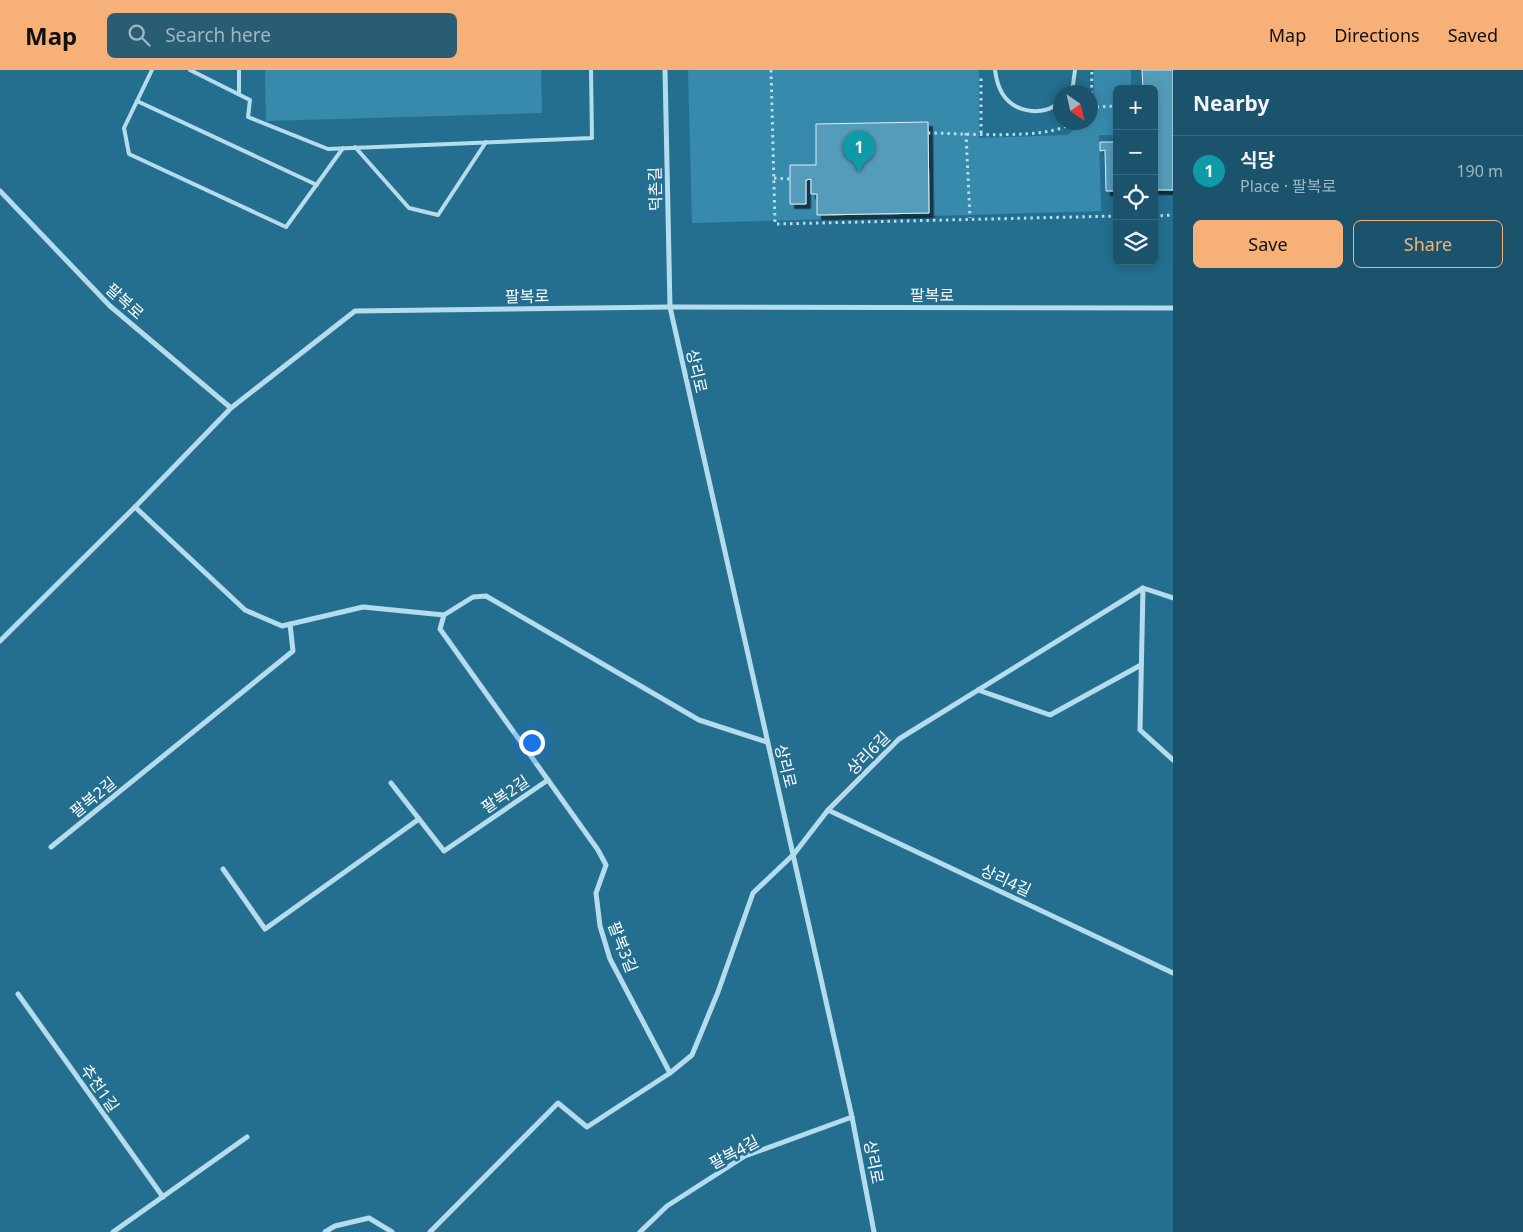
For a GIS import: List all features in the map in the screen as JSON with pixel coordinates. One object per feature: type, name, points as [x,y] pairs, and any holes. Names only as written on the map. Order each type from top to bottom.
[{"type":"street","name":"덕촌길","points":[[665,70],[670,307]]},
{"type":"street","name":"팔복로","points":[[0,191],[110,306],[231,408],[355,310],[670,307],[1173,308]]},
{"type":"street","name":"상리로","points":[[670,307],[767,742],[794,854],[852,1117],[874,1232]]},
{"type":"street","points":[[0,642],[231,408]]},
{"type":"street","points":[[135,507],[245,610],[282,626],[363,607],[444,615],[473,597],[486,596],[699,720],[767,742]]},
{"type":"street","points":[[1173,598],[1143,588],[1140,730],[1173,760]]},
{"type":"street","name":"상리6길","points":[[794,854],[828,810],[899,739],[1143,588]]},
{"type":"street","name":"팔복2길","points":[[391,783],[444,851],[548,780],[440,629],[444,615]]},
{"type":"street","name":"팔복2길","points":[[51,847],[293,651],[290,624]]},
{"type":"street","points":[[978,690],[1050,714],[1141,666]]},
{"type":"street","name":"팔복3길","points":[[548,780],[598,850],[606,865],[596,893],[600,926],[610,959],[670,1073]]},
{"type":"street","name":"상리4길","points":[[828,810],[1173,973]]},
{"type":"street","points":[[223,869],[265,929],[419,819]]},
{"type":"street","points":[[430,1232],[558,1103],[587,1127],[670,1073],[692,1054],[718,992],[753,893],[794,854]]},
{"type":"street","name":"추천1길","points":[[18,994],[163,1197]]},
{"type":"street","name":"팔복4길","points":[[640,1232],[667,1206],[745,1156],[852,1117]]},
{"type":"street","points":[[113,1232],[247,1137]]},
{"type":"street","points":[[325,1232],[335,1226],[369,1218],[392,1232]]},
{"type":"lane","points":[[152,70],[124,128],[129,154],[286,227],[343,148]]},
{"type":"lane","points":[[190,70],[250,100],[248,117],[328,149],[592,138],[591,70]]},
{"type":"lane","points":[[239,70],[239,94]]},
{"type":"lane","points":[[995,70],[996,79],[1002,93],[1012,104],[1025,111],[1040,112],[1053,108]]},
{"type":"lane","points":[[1073,85],[1075,70]]},
{"type":"lane","points":[[137,101],[317,185]]},
{"type":"lane","points":[[355,148],[409,208],[438,215],[486,142]]},
{"type":"path","points":[[770,70],[775,224],[1113,216]]},
{"type":"path","points":[[981,70],[981,133]]},
{"type":"path","points":[[1092,70],[1092,85]]},
{"type":"path","points":[[1098,107],[1113,106]]},
{"type":"path","points":[[928,132],[1041,133],[1053,130]]},
{"type":"path","points":[[966,133],[970,218]]},
{"type":"path","points":[[774,178],[790,179]]},
{"type":"path","points":[[1158,216],[1173,215]]},
{"type":"shaded area","points":[[265,70],[541,70],[542,113],[266,121]]},
{"type":"shaded area","points":[[688,70],[979,70],[979,138],[1067,135],[1074,130],[1098,130],[1098,85],[1094,85],[1094,70],[1131,70],[1131,85],[1113,85],[1113,135],[1099,135],[1101,211],[692,223]]},
{"type":"building","points":[[1142,70],[1173,70],[1173,190],[1158,190],[1158,85],[1143,85]]},
{"type":"building","points":[[928,122],[929,213],[817,215],[817,194],[811,194],[811,179],[806,180],[806,204],[790,204],[790,165],[816,165],[816,124]]},
{"type":"building","points":[[1100,142],[1113,142],[1113,191],[1106,191],[1105,150],[1100,151]]},
{"type":"place","name":"식당","points":[[859,172]]}]
